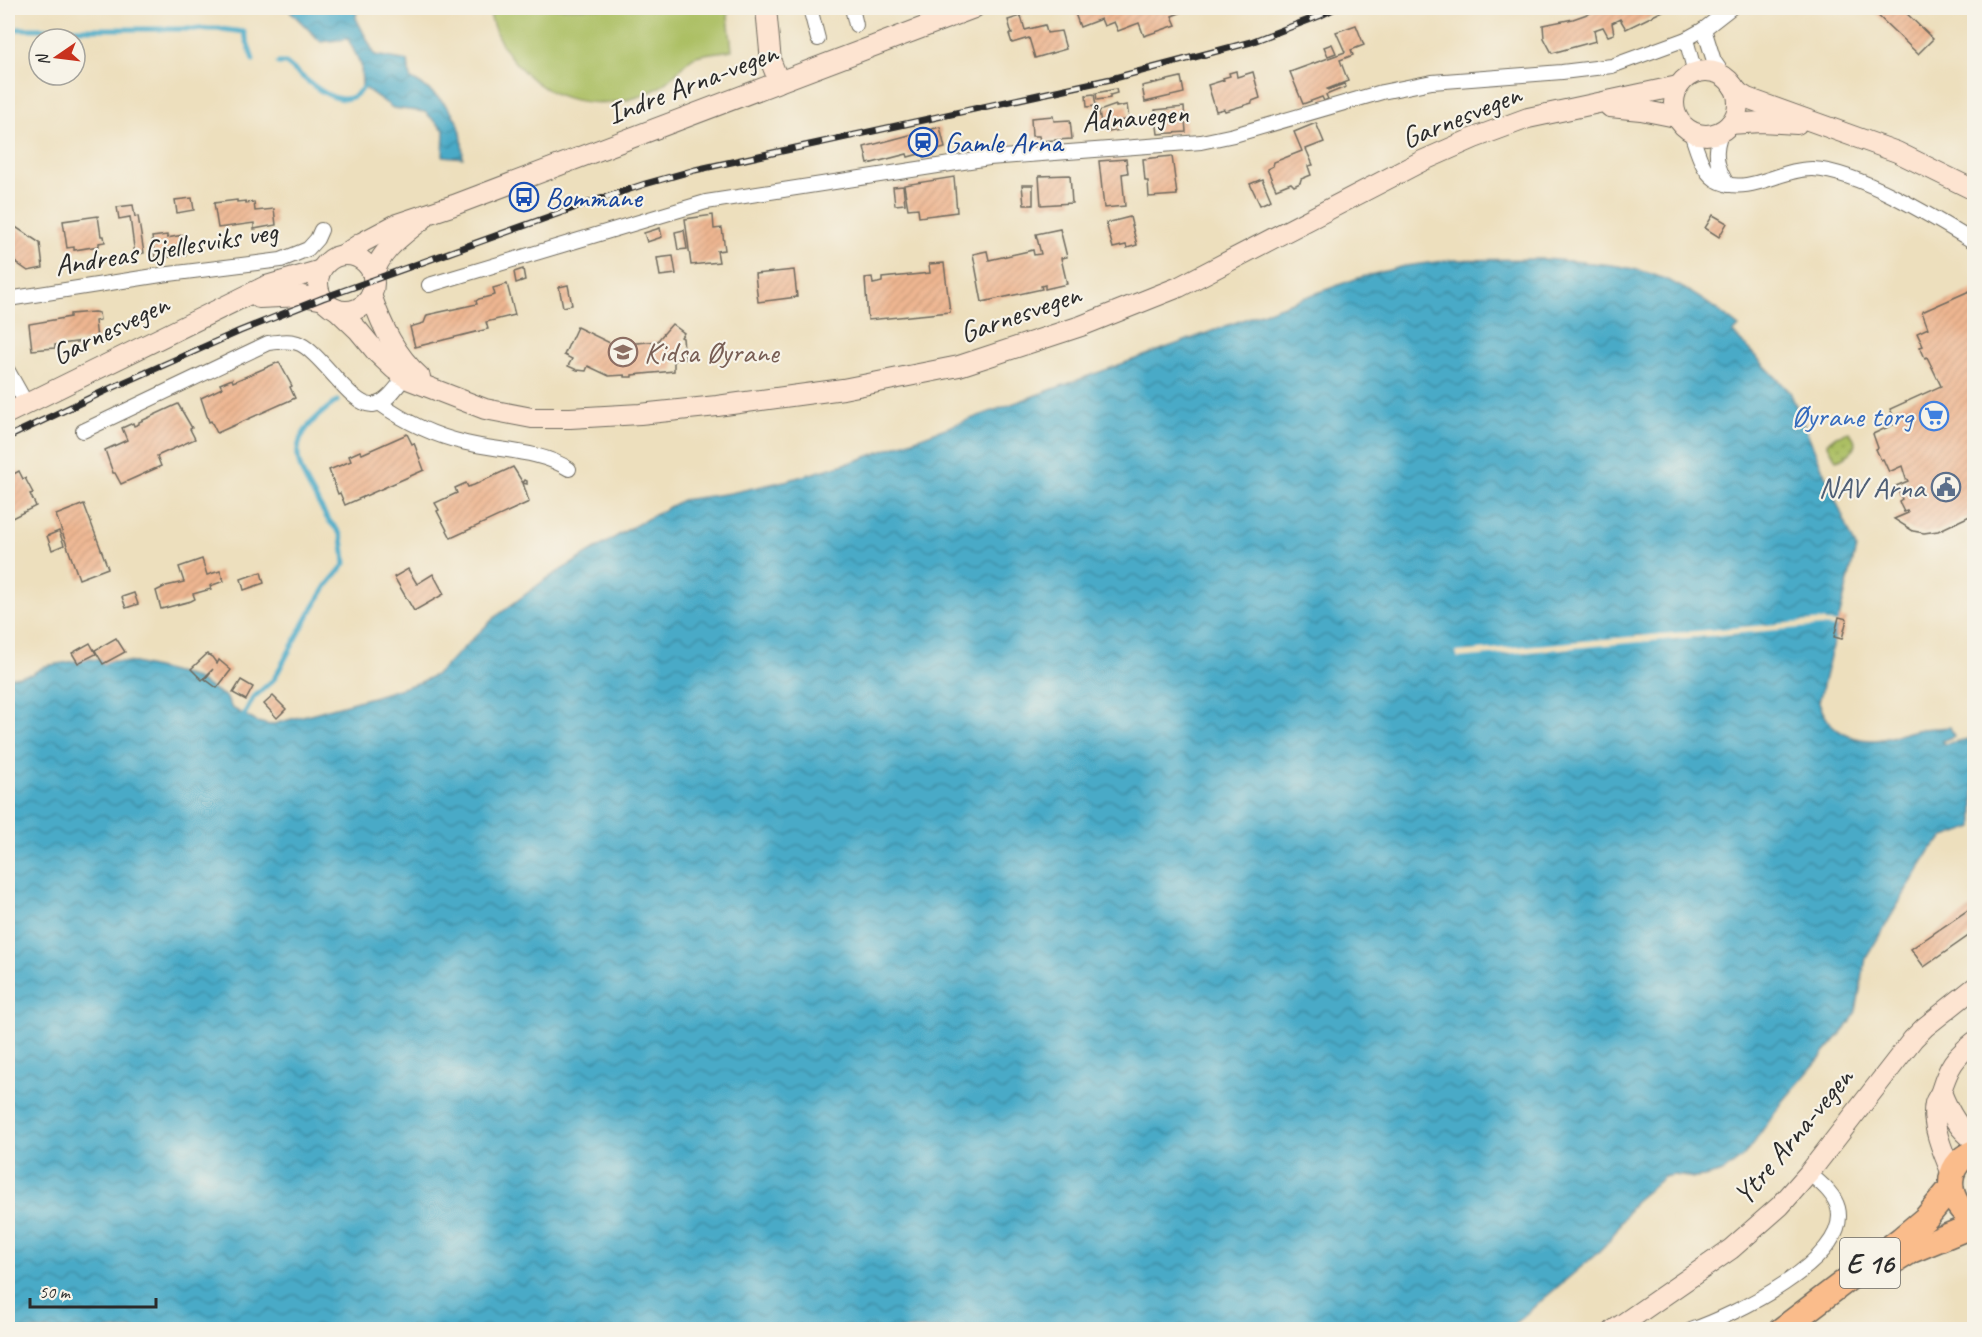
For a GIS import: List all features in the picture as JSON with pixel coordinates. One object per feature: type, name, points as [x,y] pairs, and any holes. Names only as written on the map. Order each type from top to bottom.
[{"type":"highway","name":"E 16","points":[[1781,1329],[1926,1218],[1952,1182],[1962,1159],[1974,1152]]},
{"type":"highway","points":[[1952,1182],[1958,1207],[1974,1219]]},
{"type":"highway","name":"E 16","points":[[1808,1329],[1879,1271],[1911,1251],[1974,1225]]},
{"type":"main road","points":[[766,8],[771,62],[779,82]]},
{"type":"main road","name":"Indre Arna-vegen","points":[[343,255],[397,224],[974,8]]},
{"type":"main road","points":[[1833,130],[1770,122],[1726,128],[1712,135],[1701,136],[1691,133],[1676,117],[1673,107],[1674,96],[1678,86],[1685,78],[1695,73],[1715,72],[1729,81],[1739,93],[1747,98],[1897,152],[1974,190]]},
{"type":"main road","points":[[1726,128],[1736,115],[1738,105],[1729,81]]},
{"type":"main road","name":"Garnesvegen","points":[[238,300],[303,296],[330,305],[358,330],[377,353],[431,387],[485,409],[531,418],[570,418],[717,406],[843,390],[959,366],[1081,326],[1179,287],[1422,161],[1474,138],[1528,118],[1678,86]]},
{"type":"main road","name":"Garnesvegen","points":[[1592,105],[1641,110],[1676,117]]},
{"type":"main road","name":"Indre Arna-vegen","points":[[372,286],[376,266],[392,245],[431,213]]},
{"type":"main road","points":[[343,255],[361,259],[370,269],[372,286],[365,303],[357,309],[347,311],[330,305],[318,283],[321,270],[330,260],[343,255]]},
{"type":"main road","name":"Garnesvegen","points":[[8,413],[266,286],[321,270]]},
{"type":"main road","name":"Garnesvegen","points":[[372,286],[388,336],[408,373]]},
{"type":"main road","name":"Ytre Arna-vegen","points":[[1614,1329],[1731,1249],[1780,1206],[1809,1173],[1913,1039],[1974,988]]},
{"type":"main road","points":[[1952,1182],[1935,1121],[1935,1104],[1947,1071],[1961,1052],[1974,1042]]},
{"type":"main road","points":[[1941,1092],[1957,1122],[1974,1140]]},
{"type":"street","points":[[810,8],[818,39]]},
{"type":"street","points":[[852,8],[856,25]]},
{"type":"street","name":"Ådnavegen","points":[[429,285],[706,202],[989,158],[1201,142],[1234,135],[1382,92],[1432,82],[1612,66],[1686,39],[1704,29],[1731,8]]},
{"type":"street","points":[[1704,29],[1714,61],[1729,81]]},
{"type":"street","points":[[1686,39],[1695,73]]},
{"type":"street","points":[[1726,128],[1718,142],[1717,161],[1728,185]]},
{"type":"street","points":[[1691,133],[1702,163],[1718,182],[1738,186],[1790,171],[1812,169],[1833,172],[1873,187],[1940,221],[1974,242]]},
{"type":"street","name":"Andreas Gjellesviks veg","points":[[8,299],[161,275],[281,260],[308,249],[321,230]]},
{"type":"street","points":[[84,431],[268,343],[286,341],[299,343],[312,351],[350,394],[364,403],[374,405],[379,403],[408,373]]},
{"type":"street","points":[[8,371],[26,403]]},
{"type":"street","points":[[379,403],[411,422],[450,439],[540,457],[558,462],[568,469]]},
{"type":"street","points":[[1691,1329],[1743,1309],[1802,1270],[1826,1249],[1835,1236],[1839,1223],[1838,1208],[1831,1193],[1809,1173]]},
{"type":"green space","points":[[489,8],[727,8],[732,50],[695,56],[663,85],[643,95],[609,102],[575,100],[544,87],[522,70],[498,37]]},
{"type":"green space","points":[[1849,432],[1855,441],[1853,450],[1836,460],[1827,443],[1836,436]]},
{"type":"water","points":[[289,8],[357,8],[356,18],[375,55],[408,61],[410,78],[433,93],[452,112],[461,132],[463,158],[443,156],[444,130],[425,112],[393,108],[362,86],[361,65],[348,39],[321,42]]},
{"type":"water","points":[[1544,259],[1625,267],[1663,278],[1686,290],[1739,327],[1733,333],[1790,392],[1856,548],[1819,702],[1833,726],[1840,732],[1856,738],[1876,740],[1916,730],[1950,727],[1954,736],[1942,741],[1944,744],[1974,738],[1974,827],[1945,837],[1931,849],[1866,958],[1856,1011],[1850,1023],[1784,1100],[1744,1156],[1723,1172],[1704,1177],[1674,1175],[1664,1177],[1634,1202],[1609,1241],[1594,1256],[1508,1329],[8,1330],[8,678],[32,674],[45,666],[88,659],[135,663],[193,677],[226,697],[232,708],[257,722],[270,725],[376,696],[421,682],[437,674],[494,618],[546,579],[682,500],[731,493],[789,480],[855,461],[1358,278],[1405,266],[1452,260]]},
{"type":"pier","points":[[1824,620],[1838,623],[1837,628],[1823,626],[1458,658],[1456,652]]},
{"type":"building","points":[[1073,8],[1180,8],[1182,12],[1172,16],[1176,25],[1144,36],[1139,23],[1118,31],[1114,22],[1104,26],[1101,19],[1080,27]]},
{"type":"building","points":[[1604,8],[1669,8],[1626,29],[1620,19],[1612,23],[1614,34],[1608,36],[1603,27],[1594,30],[1596,41],[1552,53],[1544,38],[1543,25],[1573,19]]},
{"type":"building","points":[[1870,8],[1901,8],[1933,39],[1918,54]]},
{"type":"building","points":[[1021,16],[1025,30],[1045,25],[1047,33],[1061,31],[1066,49],[1035,58],[1029,38],[1012,43],[1008,20]]},
{"type":"building","points":[[1356,25],[1364,45],[1351,50],[1353,55],[1340,60],[1348,81],[1327,89],[1344,84],[1346,87],[1326,95],[1328,99],[1324,101],[1322,97],[1303,104],[1290,72],[1345,52],[1336,32]]},
{"type":"building","points":[[1332,44],[1336,53],[1328,56],[1324,47]]},
{"type":"building","points":[[1236,71],[1237,77],[1253,72],[1260,98],[1252,103],[1225,111],[1224,109],[1216,111],[1208,85],[1224,80],[1223,78],[1230,76],[1229,73]]},
{"type":"building","points":[[1181,77],[1184,93],[1145,102],[1142,86]]},
{"type":"building","points":[[1116,89],[1117,93],[1110,95],[1110,98],[1097,100],[1096,93]]},
{"type":"building","points":[[1094,94],[1096,106],[1087,107],[1086,95]]},
{"type":"building","points":[[1116,105],[1116,107],[1127,105],[1129,119],[1119,121],[1121,130],[1109,132],[1108,128],[1102,129],[1099,111]]},
{"type":"building","points":[[1184,107],[1186,132],[1158,134],[1155,110]]},
{"type":"building","points":[[1053,116],[1054,121],[1070,120],[1072,139],[1040,141],[1039,136],[1032,136],[1031,118]]},
{"type":"building","points":[[1316,123],[1324,142],[1306,149],[1313,165],[1308,166],[1311,175],[1301,179],[1300,183],[1294,186],[1291,183],[1276,189],[1267,169],[1273,166],[1274,162],[1302,151],[1294,132]]},
{"type":"building","points":[[940,127],[945,148],[933,151],[934,155],[924,157],[923,153],[908,157],[907,154],[868,164],[864,147]]},
{"type":"building","points":[[1172,156],[1177,195],[1149,197],[1143,159]]},
{"type":"building","points":[[1126,159],[1128,173],[1122,174],[1125,206],[1104,208],[1099,161]]},
{"type":"building","points":[[1070,175],[1072,203],[1041,205],[1039,176]]},
{"type":"building","points":[[954,177],[957,212],[919,217],[918,208],[908,209],[904,185]]},
{"type":"building","points":[[1262,179],[1271,200],[1260,205],[1250,184]]},
{"type":"building","points":[[1022,185],[1033,185],[1033,205],[1024,205]]},
{"type":"building","points":[[903,186],[905,204],[895,205],[893,187]]},
{"type":"building","points":[[192,198],[194,210],[177,213],[175,200]]},
{"type":"building","points":[[237,200],[237,202],[254,202],[255,211],[274,209],[276,225],[254,229],[254,223],[218,228],[214,203]]},
{"type":"building","points":[[133,205],[135,217],[138,216],[144,253],[135,255],[130,217],[119,219],[117,207]]},
{"type":"building","points":[[713,215],[714,229],[722,228],[725,250],[717,251],[719,262],[691,265],[685,219]]},
{"type":"building","points":[[1713,215],[1727,223],[1719,237],[1705,228]]},
{"type":"building","points":[[98,216],[101,236],[104,236],[105,242],[99,243],[99,246],[74,250],[74,247],[67,248],[63,221]]},
{"type":"building","points":[[1130,217],[1137,245],[1113,248],[1106,223]]},
{"type":"building","points":[[8,224],[40,243],[43,268],[28,271],[8,257]]},
{"type":"building","points":[[660,228],[662,237],[647,242],[644,233]]},
{"type":"building","points":[[1060,229],[1067,257],[1061,258],[1067,284],[1045,289],[1045,285],[1041,286],[1042,289],[982,302],[973,254],[987,251],[989,260],[1033,250],[1034,255],[1041,254],[1036,234]]},
{"type":"building","points":[[684,230],[687,249],[678,250],[675,232]]},
{"type":"building","points":[[167,235],[167,238],[183,235],[186,255],[155,259],[152,237]]},
{"type":"building","points":[[673,256],[676,274],[660,276],[657,258]]},
{"type":"building","points":[[944,263],[950,312],[868,320],[865,278],[872,277],[873,284],[882,282],[882,278],[930,273],[929,264]]},
{"type":"building","points":[[523,269],[525,280],[516,283],[514,272]]},
{"type":"building","points":[[794,270],[797,297],[758,302],[755,274]]},
{"type":"building","points":[[507,284],[515,315],[486,322],[488,329],[415,347],[410,327],[424,323],[427,315],[477,304],[476,301],[479,299],[495,295],[493,288]]},
{"type":"building","points":[[568,285],[572,305],[563,307],[559,287]]},
{"type":"building","name":"Øyrane torg","points":[[1974,289],[1974,514],[1938,531],[1924,533],[1913,531],[1894,519],[1908,513],[1904,512],[1901,506],[1899,501],[1902,499],[1896,486],[1908,481],[1902,466],[1889,472],[1876,449],[1878,448],[1873,434],[1897,423],[1890,409],[1941,386],[1920,347],[1923,346],[1917,333],[1928,328],[1922,312]]},
{"type":"building","points":[[99,313],[100,320],[95,321],[97,339],[55,345],[55,348],[32,350],[29,324],[70,317],[70,314]]},
{"type":"building","points":[[672,324],[684,333],[681,337],[685,359],[674,360],[674,371],[632,375],[632,377],[609,376],[588,366],[586,371],[568,366],[572,359],[564,355],[577,327],[614,345],[659,341]]},
{"type":"building","points":[[279,362],[292,386],[290,387],[295,398],[217,433],[211,421],[209,422],[201,398],[222,388],[220,384],[232,379],[233,382]]},
{"type":"building","points":[[178,404],[192,428],[190,429],[195,439],[157,456],[161,466],[121,484],[113,473],[105,450],[127,440],[122,428],[133,423],[134,426],[139,424]]},
{"type":"building","points":[[407,434],[412,444],[414,443],[424,470],[345,505],[329,470],[351,461],[349,456],[360,451],[362,454]]},
{"type":"building","points":[[513,467],[523,483],[529,502],[451,538],[435,503],[457,493],[455,488],[466,483],[468,487],[474,485]]},
{"type":"building","points":[[19,471],[33,493],[30,494],[36,506],[8,520],[8,477]]},
{"type":"building","points":[[84,504],[108,568],[79,579],[56,515]]},
{"type":"building","points":[[59,531],[64,545],[52,550],[47,536]]},
{"type":"building","points":[[202,559],[207,575],[220,571],[224,581],[210,586],[211,589],[193,594],[195,599],[191,601],[161,609],[156,591],[184,582],[179,567]]},
{"type":"building","points":[[408,569],[417,584],[433,574],[444,594],[414,611],[394,577]]},
{"type":"building","points":[[261,572],[264,583],[244,590],[241,579]]},
{"type":"building","points":[[134,593],[138,604],[126,608],[122,597]]},
{"type":"building","points":[[1839,617],[1847,619],[1842,639],[1834,637]]},
{"type":"building","points":[[116,638],[125,652],[103,664],[95,650]]},
{"type":"building","points":[[90,643],[96,654],[78,663],[72,653]]},
{"type":"building","points":[[207,654],[217,664],[219,660],[231,670],[217,688],[205,679],[213,669],[202,680],[191,669]]},
{"type":"building","points":[[241,680],[253,687],[246,700],[233,693]]},
{"type":"building","points":[[273,696],[286,709],[277,718],[264,704]]},
{"type":"building","points":[[1974,906],[1974,932],[1924,967],[1911,949]]},
{"type":"waterway","points":[[8,29],[221,29],[244,32],[253,60]]},
{"type":"waterway","points":[[278,63],[286,63],[308,82],[335,98],[352,97],[363,88]]},
{"type":"waterway","points":[[244,715],[253,698],[274,679],[311,611],[328,584],[345,564],[341,536],[327,518],[307,483],[298,455],[299,442],[306,430],[318,416],[337,401]]},
{"type":"railway","points":[[8,437],[240,331],[323,298],[645,184],[695,170],[1111,79],[1251,42],[1335,8]]},
{"type":"place","name":"Gamle Arna","points":[[923,142]]},
{"type":"place","name":"Bommane","points":[[524,197]]},
{"type":"place","name":"Kidsa Øyrane","points":[[623,352]]},
{"type":"place","name":"Øyrane torg","points":[[1934,416]]},
{"type":"place","name":"NAV Arna","points":[[1946,487]]}]
